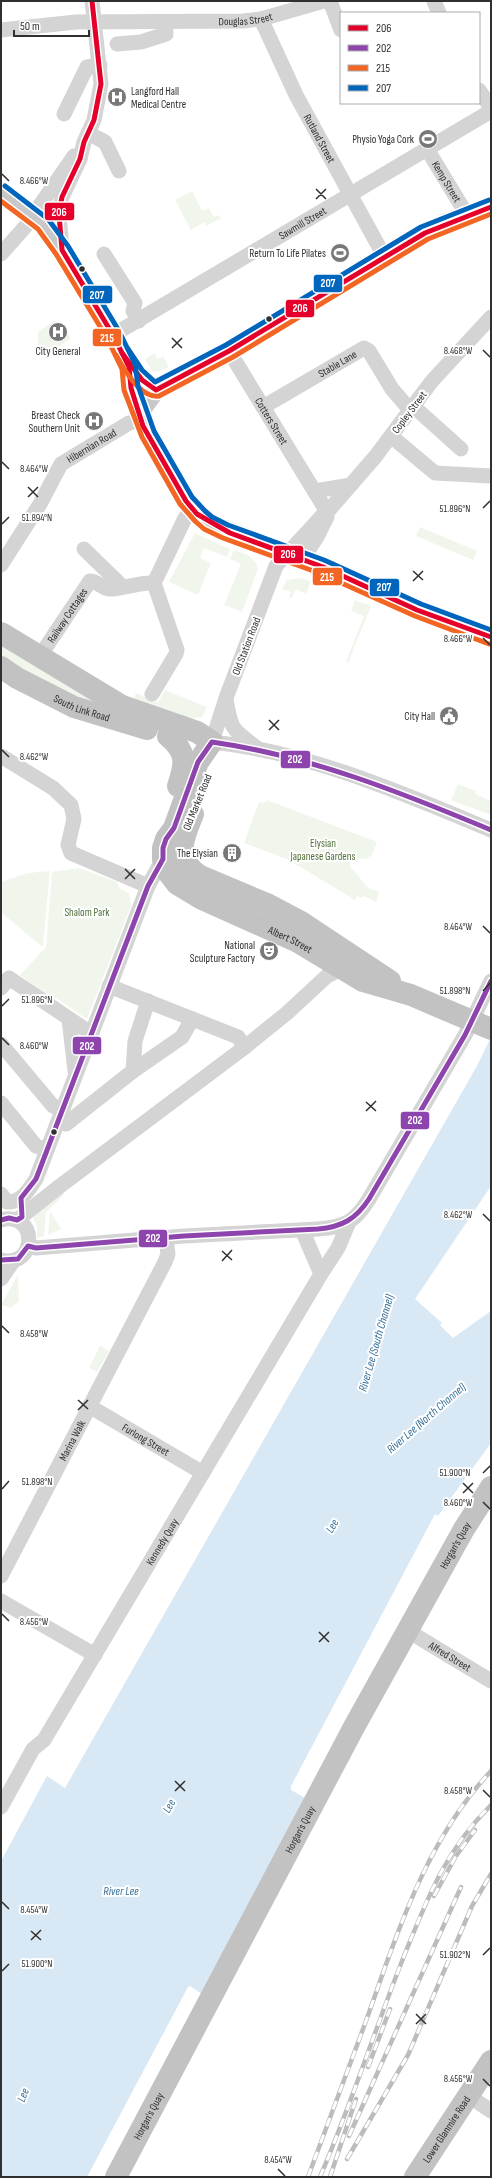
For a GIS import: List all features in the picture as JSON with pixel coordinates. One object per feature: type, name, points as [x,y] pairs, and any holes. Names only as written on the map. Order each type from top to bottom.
[{"type":"highway","points":[[1,633],[107,698],[194,743],[212,742]]},
{"type":"highway","name":"South Link Road","points":[[1,667],[17,678],[74,707],[155,722]]},
{"type":"highway","name":"Old Market Road","points":[[155,722],[179,747],[184,763],[165,827],[167,859]]},
{"type":"highway","name":"Old Market Road","points":[[167,859],[174,828],[198,762],[212,742]]},
{"type":"highway","name":"Old Market Road","points":[[193,871],[183,855],[183,842],[211,770],[212,742]]},
{"type":"highway","name":"Albert Street","points":[[167,859],[186,890],[298,942],[350,964],[411,995],[484,1026]]},
{"type":"highway","name":"Albert Street","points":[[193,871],[290,916],[350,964]]},
{"type":"highway","name":"Horgan's Quay","points":[[116,2177],[354,1727],[474,1512],[491,1487]]},
{"type":"highway","name":"Lower Glanmire Road","points":[[415,2177],[491,2061]]},
{"type":"main road","points":[[1,192],[32,215],[48,230],[62,250],[113,335],[129,367],[132,388],[141,416],[192,509],[208,523],[322,567],[418,610],[491,637]]},
{"type":"main road","points":[[141,416],[156,390],[229,351],[384,256],[464,210],[491,207]]},
{"type":"main road","points":[[129,367],[149,387],[156,390]]},
{"type":"street","points":[[62,250],[60,206],[62,197],[80,159],[98,105],[101,84],[92,1]]},
{"type":"street","name":"Douglas Street","points":[[1,30],[50,24],[94,21],[208,22],[261,19],[324,1]]},
{"type":"street","points":[[330,1],[340,27]]},
{"type":"street","points":[[434,1],[439,12]]},
{"type":"street","name":"Rutland Street","points":[[261,19],[296,95],[384,256]]},
{"type":"street","points":[[117,44],[141,42],[166,34],[166,22]]},
{"type":"street","points":[[64,114],[86,67],[100,65]]},
{"type":"street","points":[[480,92],[491,108]]},
{"type":"street","name":"Sawmill Street","points":[[113,335],[136,316],[351,194],[491,111]]},
{"type":"street","points":[[86,138],[105,142],[119,171]]},
{"type":"street","points":[[1,254],[21,232],[86,138]]},
{"type":"street","name":"Kemp Street","points":[[427,149],[464,210]]},
{"type":"street","points":[[104,254],[135,303],[136,316]]},
{"type":"street","name":"Copley Street","points":[[329,510],[391,436],[411,408],[436,378],[491,317]]},
{"type":"street","name":"Stable Lane","points":[[263,407],[364,348],[369,351],[392,389],[411,408]]},
{"type":"street","name":"Cotters Street","points":[[229,351],[324,507],[329,510]]},
{"type":"street","points":[[411,408],[461,449]]},
{"type":"street","name":"Hibernian Road","points":[[1,565],[40,504],[61,464],[141,416]]},
{"type":"street","points":[[391,436],[435,473],[491,476]]},
{"type":"street","points":[[315,491],[351,485]]},
{"type":"street","points":[[152,694],[177,650],[154,583],[185,518],[192,509]]},
{"type":"street","name":"Old Station Road","points":[[212,742],[226,698],[276,566],[294,557],[317,538],[329,510]]},
{"type":"street","points":[[84,549],[122,586],[141,582],[154,583]]},
{"type":"street","name":"Railway Cottages","points":[[46,647],[87,584],[93,581],[111,589],[122,586]]},
{"type":"street","points":[[226,698],[229,718],[234,730],[258,748]]},
{"type":"street","points":[[155,722],[197,723],[219,718]]},
{"type":"street","points":[[212,742],[258,748],[316,764],[398,792],[491,830]]},
{"type":"street","points":[[1,756],[58,793],[71,805],[74,819],[68,845],[71,853],[148,886],[160,883],[167,859]]},
{"type":"street","points":[[1,768],[14,773],[23,769]]},
{"type":"street","points":[[1,1194],[10,1202],[21,1198],[36,1179],[148,886],[167,859]]},
{"type":"street","points":[[1,1220],[9,1218],[19,1219],[60,1186],[245,1047],[287,1013],[327,976],[350,964]]},
{"type":"street","points":[[28,1246],[36,1248],[77,1243],[334,1228],[349,1222],[357,1217],[484,1026],[491,981]]},
{"type":"street","points":[[5,983],[69,1018],[92,1034]]},
{"type":"street","points":[[109,986],[238,1037],[245,1047]]},
{"type":"street","points":[[133,1071],[135,1041],[148,1001]]},
{"type":"street","points":[[69,1018],[75,1074]]},
{"type":"street","points":[[1,1044],[53,1106],[66,1124],[133,1071],[182,1037],[192,1019]]},
{"type":"street","points":[[1,1103],[36,1146],[47,1150]]},
{"type":"street","points":[[1,1279],[8,1260],[26,1252],[28,1246],[28,1232],[19,1219],[21,1198]]},
{"type":"street","name":"Kennedy Quay","points":[[1,1807],[34,1748],[44,1740],[321,1274],[338,1248],[349,1222]]},
{"type":"street","points":[[302,1230],[321,1274]]},
{"type":"street","name":"Marina Walk","points":[[1,1576],[165,1262],[168,1254],[166,1238]]},
{"type":"street","name":"Furlong Street","points":[[89,1406],[203,1473]]},
{"type":"street","points":[[1,1601],[95,1654]]},
{"type":"street","name":"Alfred Street","points":[[408,1632],[491,1681]]},
{"type":"street","points":[[469,2096],[491,2112]]},
{"type":"green space","points":[[192,191],[202,211],[209,208],[214,217],[219,215],[221,218],[206,226],[204,222],[191,230],[175,200]]},
{"type":"green space","points":[[54,321],[62,325],[71,338],[48,354],[42,344],[38,346],[38,332]]},
{"type":"green space","points":[[154,353],[158,359],[163,356],[169,367],[158,372],[152,371],[145,359]]},
{"type":"green space","points":[[420,527],[477,551],[473,560],[416,536]]},
{"type":"green space","points":[[195,533],[230,549],[227,557],[204,548],[200,558],[211,563],[198,595],[169,582]]},
{"type":"green space","points":[[234,550],[246,554],[252,558],[258,569],[242,612],[224,605],[241,564],[230,559]]},
{"type":"green space","points":[[302,578],[311,582],[306,594],[296,589],[292,598],[289,597],[291,592],[282,589],[287,580]]},
{"type":"green space","points":[[355,600],[371,606],[348,663],[346,662],[364,616],[351,611]]},
{"type":"green space","points":[[1,644],[101,702],[98,707],[1,658]]},
{"type":"green space","points":[[165,690],[207,707],[203,716],[187,718],[133,701],[136,693],[158,702]]},
{"type":"green space","points":[[458,784],[476,791],[475,794],[491,801],[491,815],[451,800]]},
{"type":"green space","name":"Elysian Japanese Gardens","points":[[267,800],[377,842],[371,857],[369,856],[368,859],[359,858],[351,861],[350,866],[368,888],[379,892],[376,902],[364,896],[361,898],[357,896],[355,900],[287,859],[244,843],[259,802],[264,803]]},
{"type":"green space","name":"Shalom Park","points":[[79,868],[117,882],[119,888],[129,893],[131,906],[87,1019],[56,998],[50,998],[20,975],[46,947],[52,872]]},
{"type":"green space","points":[[50,871],[43,946],[41,946],[1,912],[1,882],[28,873]]},
{"type":"green space","points":[[61,1192],[64,1195],[46,1212],[44,1236],[37,1238],[37,1227],[33,1217]]},
{"type":"green space","points":[[50,1211],[61,1229],[48,1235]]},
{"type":"green space","points":[[18,1275],[19,1301],[11,1308],[1,1305]]},
{"type":"green space","points":[[100,1346],[109,1351],[97,1372],[89,1368]]},
{"type":"water","name":"River Lee","points":[[491,1037],[491,1186],[415,1299],[442,1323],[440,1325],[453,1338],[491,1311],[491,1443],[438,1516],[435,1514],[291,1786],[291,1790],[307,1799],[205,1996],[190,1986],[188,1987],[87,2177],[1,2177],[1,1861],[47,1776],[65,1788],[478,1064]]},
{"type":"railway","points":[[308,2177],[389,1955],[416,1889],[431,1857],[448,1827],[468,1798],[491,1771]]},
{"type":"railway","points":[[320,2177],[404,1956],[430,1894],[461,1840],[491,1805]]},
{"type":"railway","points":[[434,1896],[456,1856],[475,1830]]},
{"type":"railway","points":[[347,2159],[408,2055],[472,1906],[491,1874]]},
{"type":"railway","points":[[349,2136],[461,1887]]},
{"type":"railway","points":[[368,2067],[390,2009]]},
{"type":"railway","points":[[330,2177],[356,2099]]},
{"type":"transit line","name":"206","points":[[92,1],[101,84],[94,120],[84,142],[80,159],[62,197],[59,214],[62,250],[113,335],[129,367],[131,388],[143,426],[186,501],[197,514],[230,533],[323,567],[417,610],[491,637]]},
{"type":"transit line","name":"207","points":[[5,186],[48,219],[68,246],[119,331],[135,364],[138,386],[154,431],[192,497],[205,511],[212,517],[228,525],[324,560],[421,604],[491,630]]},
{"type":"transit line","name":"207","points":[[128,349],[142,370],[155,382],[226,345],[421,227],[489,200]]},
{"type":"transit line","name":"215","points":[[1,201],[38,229],[56,254],[107,338],[122,369],[124,390],[142,437],[180,504],[195,521],[204,529],[223,538],[319,573],[415,616],[489,644]]},
{"type":"transit line","name":"206","points":[[122,353],[142,380],[156,390],[229,351],[425,233],[491,207]]},
{"type":"transit line","name":"215","points":[[116,355],[133,382],[139,388],[152,396],[159,396],[233,357],[428,239],[491,214]]},
{"type":"transit line","name":"202","points":[[1,1220],[9,1218],[17,1220],[22,1217],[21,1198],[36,1179],[148,886],[163,859],[163,848],[166,839],[174,828],[198,762],[212,742],[284,756],[354,777],[423,802],[491,830]]},
{"type":"transit line","name":"202","points":[[1,1260],[18,1259],[28,1246],[36,1248],[184,1236],[318,1229],[327,1228],[348,1221],[359,1212],[369,1199],[465,1035],[491,981]]},
{"type":"place","name":"Langford Hall Medical Centre","points":[[117,97]]},
{"type":"place","name":"Physio Yoga Cork","points":[[428,139]]},
{"type":"place","name":"Return To Life Pilates","points":[[340,253]]},
{"type":"place","name":"City General","points":[[58,332]]},
{"type":"place","name":"Breast Check Southern Unit","points":[[94,421]]},
{"type":"place","name":"City Hall","points":[[449,716]]},
{"type":"place","name":"The Elysian","points":[[232,853]]},
{"type":"place","name":"National Sculpture Factory","points":[[269,951]]},
{"type":"water label","name":"River Lee (South Channel)","points":[[376,1343]]},
{"type":"water label","name":"River Lee (North Channel)","points":[[426,1418]]},
{"type":"water label","name":"Lee","points":[[332,1526]]},
{"type":"water label","name":"Lee","points":[[169,1806]]},
{"type":"water label","name":"Lee","points":[[23,2095]]}]
